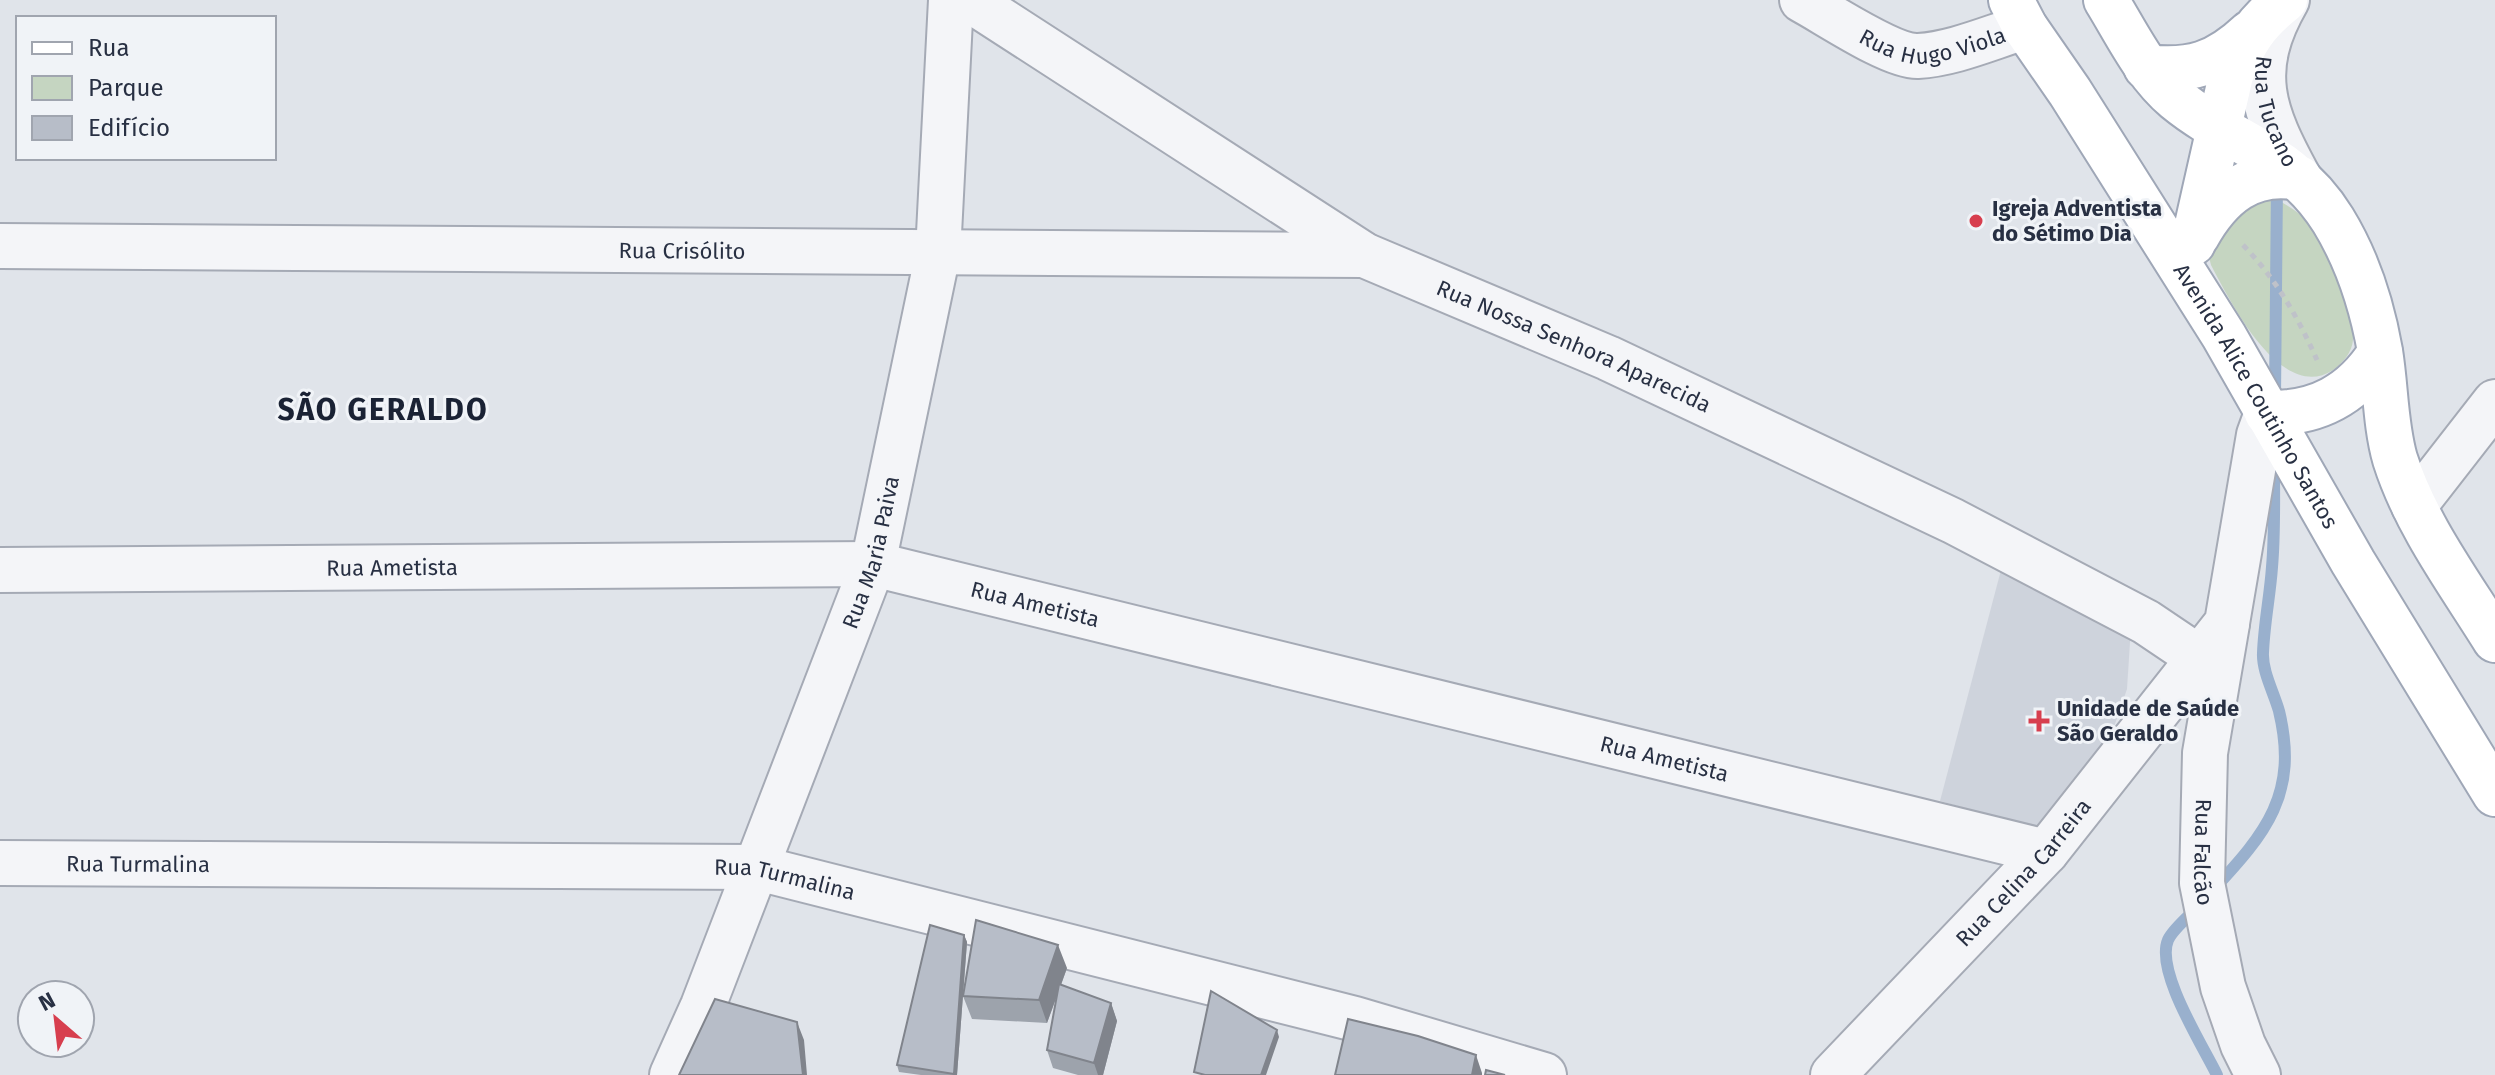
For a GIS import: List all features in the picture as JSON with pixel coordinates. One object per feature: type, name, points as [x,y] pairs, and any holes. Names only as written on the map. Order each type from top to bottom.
[{"type":"main road","points":[[2106,0],[2146,67],[2175,98],[2277,160],[2299,178],[2316,196],[2343,238],[2369,306],[2380,353],[2388,430],[2395,458],[2414,506],[2495,640]]},
{"type":"main road","points":[[2146,67],[2172,70],[2197,66],[2235,48],[2260,19],[2286,0]]},
{"type":"main road","name":"Avenida Alice Coutinho Santos","points":[[2018,14],[2070,92],[2194,241],[2224,336],[2353,562],[2495,794]]},
{"type":"main road","points":[[2194,241],[2231,75],[2250,33]]},
{"type":"main road","points":[[2194,241],[2229,195],[2261,178],[2280,175],[2299,178]]},
{"type":"main road","points":[[2267,413],[2302,411],[2331,401],[2355,385],[2380,353]]},
{"type":"street","name":"Rua Maria Paiva","points":[[672,1075],[703,1006],[873,564],[938,253],[951,0]]},
{"type":"street","name":"Rua Nossa Senhora Aparecida","points":[[970,0],[1364,255],[1608,358],[1953,521],[2146,622],[2198,657]]},
{"type":"street","name":"Rua Hugo Viola","points":[[1802,0],[1888,47],[1915,56],[1942,52],[2018,14]]},
{"type":"street","name":"Rua Tucano","points":[[2286,0],[2269,37],[2263,88],[2268,117],[2299,178]]},
{"type":"street","name":"Rua Crisólito","points":[[0,246],[1364,255]]},
{"type":"street","points":[[2414,506],[2495,402]]},
{"type":"street","name":"Rua Falcão","points":[[2258,1075],[2243,1045],[2223,987],[2202,883],[2205,753],[2259,435],[2267,413]]},
{"type":"street","name":"Rua Ametista","points":[[0,570],[873,564],[2046,852]]},
{"type":"street","points":[[2198,657],[2227,623]]},
{"type":"street","name":"Rua Celina Carreira","points":[[1833,1075],[2046,852],[2198,657]]},
{"type":"street","name":"Rua Turmalina","points":[[0,863],[754,867],[1355,1019],[1544,1075]]},
{"type":"path","points":[[2194,241],[2258,261],[2281,291],[2302,327],[2331,401]]},
{"type":"shaded area","name":"Unidade de Saúde São Geraldo","points":[[2001,570],[2131,627],[2127,689],[2105,753],[2039,829],[1940,801]]},
{"type":"green space","points":[[2272,197],[2303,217],[2320,237],[2335,264],[2351,312],[2353,340],[2349,353],[2333,370],[2314,377],[2295,373],[2260,344],[2231,301],[2209,257],[2236,209]]},
{"type":"building","points":[[976,920],[1058,945],[1039,1000],[963,996]]},
{"type":"building","points":[[930,925],[964,935],[954,1074],[897,1065]]},
{"type":"building","points":[[1059,984],[1111,1003],[1094,1063],[1047,1050]]},
{"type":"building","points":[[1211,991],[1277,1030],[1261,1075],[1205,1075],[1194,1072]]},
{"type":"building","points":[[715,999],[797,1022],[803,1075],[679,1075]]},
{"type":"building","points":[[1348,1019],[1418,1036],[1476,1055],[1472,1075],[1335,1075]]},
{"type":"building","points":[[1486,1070],[1505,1075],[1485,1075]]},
{"type":"waterway","points":[[2275,397],[2277,183]]},
{"type":"waterway","points":[[2213,890],[2262,830],[2281,789],[2285,766],[2279,711],[2263,660],[2273,554],[2274,463]]},
{"type":"waterway","points":[[2198,907],[2170,936],[2166,954],[2174,989],[2217,1075]]},
{"type":"place","name":"Igreja Adventista do Sétimo Dia","points":[[1976,221]]},
{"type":"place","name":"Unidade de Saúde São Geraldo","points":[[2039,721]]},
{"type":"district","name":"SÃO GERALDO","points":[[383,410]]}]
